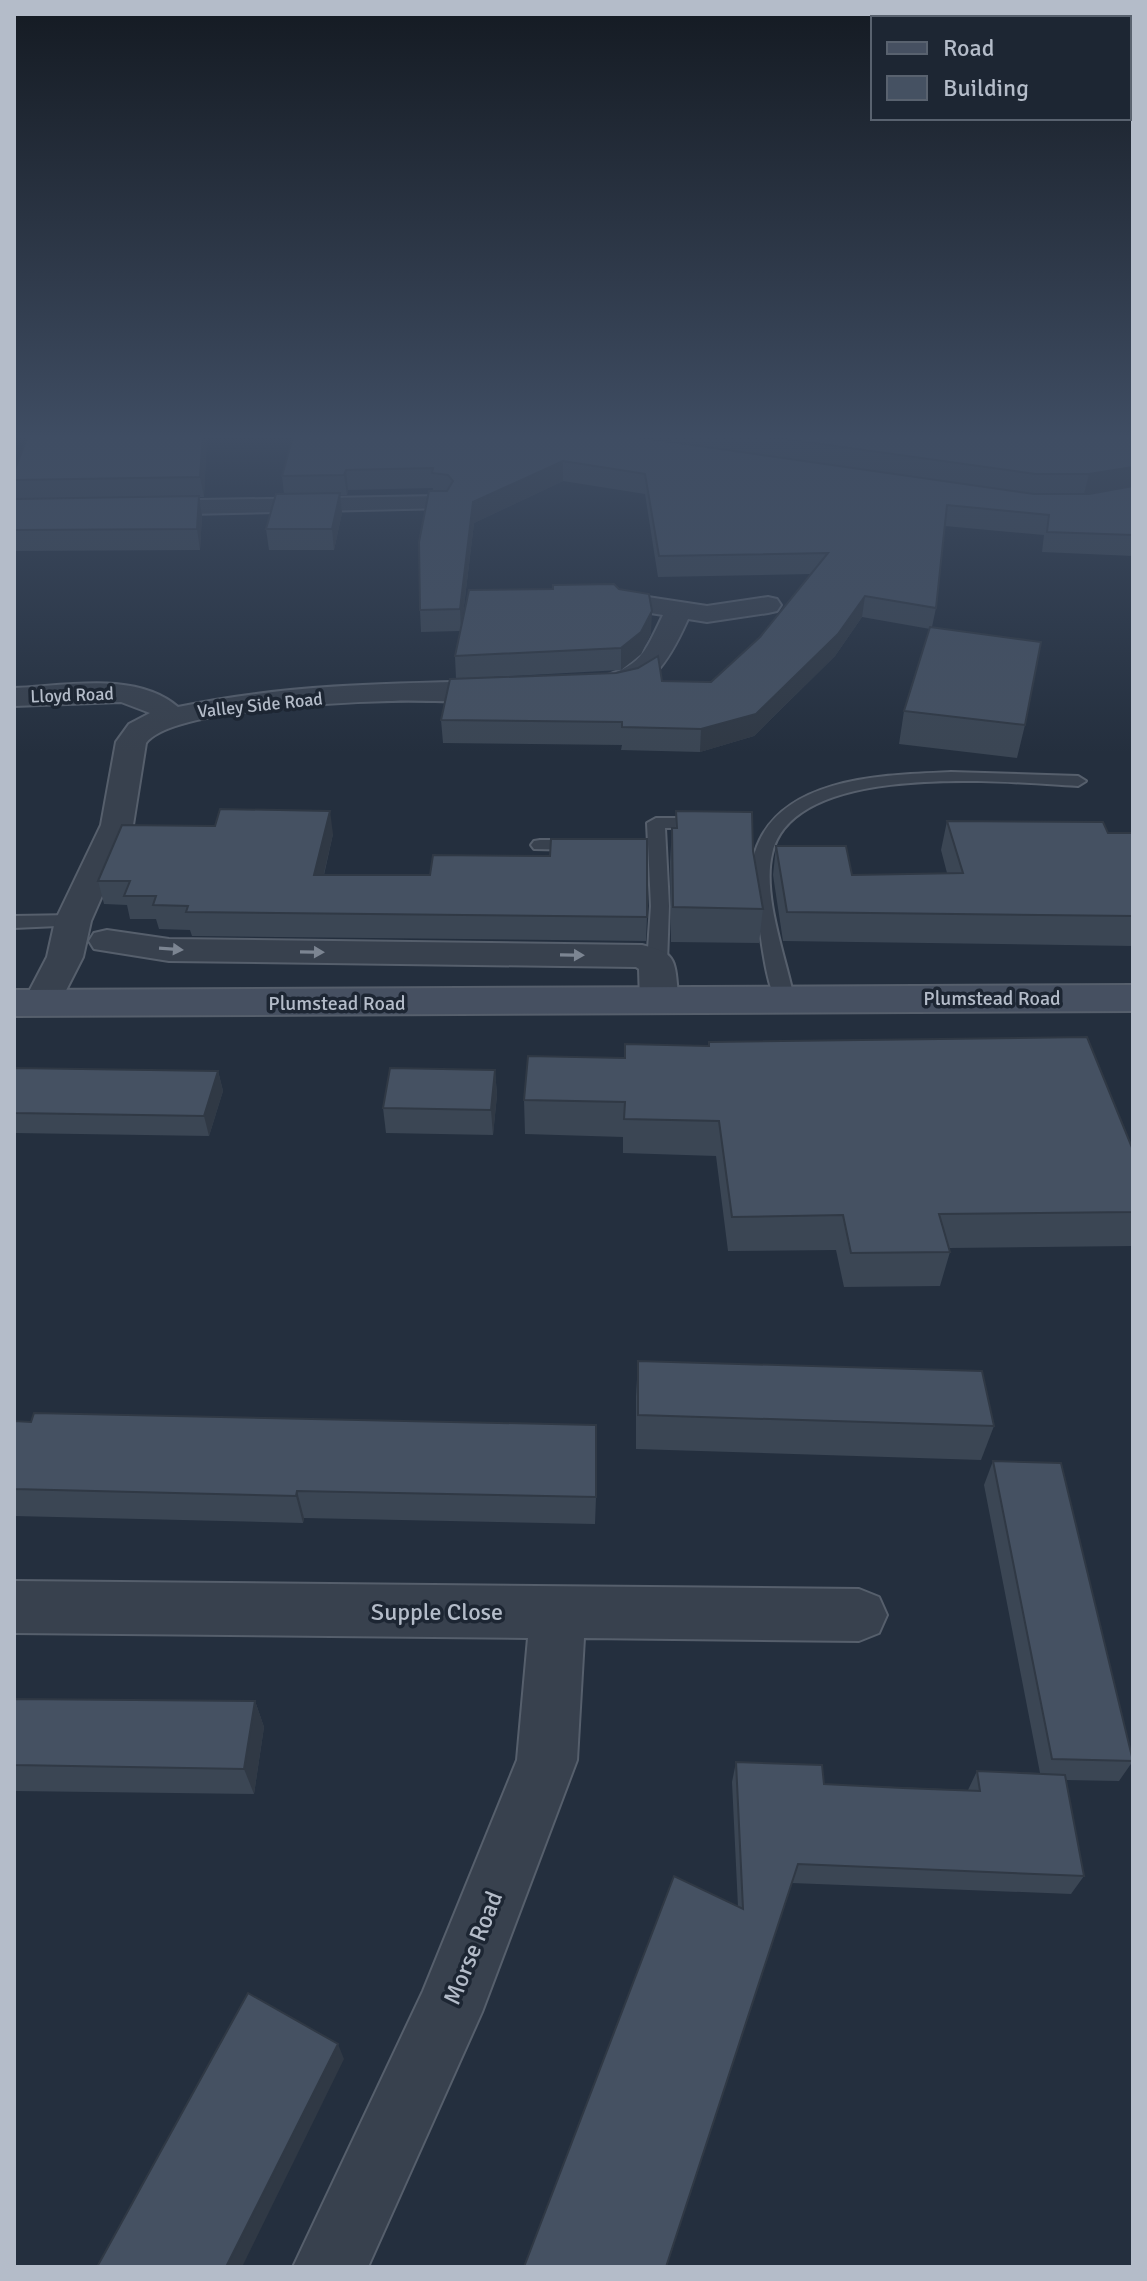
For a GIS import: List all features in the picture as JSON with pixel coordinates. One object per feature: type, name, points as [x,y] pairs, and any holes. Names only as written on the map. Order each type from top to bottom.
[{"type":"main road","name":"Plumstead Road","points":[[28,1003],[653,973],[784,998],[1133,998]]},
{"type":"street","points":[[628,602],[707,614],[768,605]]},
{"type":"street","points":[[582,685],[628,681],[646,672],[679,610]]},
{"type":"street","name":"Valley Side Road","points":[[28,1003],[65,957],[73,921],[117,825],[131,742],[140,730],[154,721],[232,704],[391,681],[536,688]]},
{"type":"street","name":"Lloyd Road","points":[[14,697],[122,693],[156,703],[171,716]]},
{"type":"street","name":"Plumstead Road","points":[[107,941],[169,950],[653,973]]},
{"type":"street","name":"Supple Close","points":[[14,1607],[859,1615]]},
{"type":"street","name":"Morse Road","points":[[330,2267],[448,2012],[547,1760],[558,1613]]},
{"type":"lane","points":[[784,998],[762,881],[763,851],[776,824],[801,804],[839,789],[901,778],[1078,781]]},
{"type":"lane","points":[[653,973],[660,906],[650,846],[656,823],[716,823]]},
{"type":"lane","points":[[540,845],[599,845]]},
{"type":"lane","points":[[14,922],[73,921]]},
{"type":"building","points":[[420,539],[468,539],[460,609],[420,610]]},
{"type":"building","points":[[656,539],[943,539],[936,608],[865,596],[838,634],[756,714],[701,729],[622,727],[622,722],[441,720],[450,679],[616,673],[638,668],[658,656],[662,681],[711,682],[760,637],[828,553],[659,556]]},
{"type":"building","points":[[614,584],[619,589],[649,594],[652,611],[641,632],[621,648],[455,656],[469,590],[553,589],[553,585]]},
{"type":"building","points":[[930,627],[1041,642],[1025,725],[904,711]]},
{"type":"building","points":[[220,809],[330,811],[314,875],[430,875],[433,855],[550,856],[551,839],[647,839],[647,917],[186,912],[188,906],[153,905],[156,896],[124,896],[130,881],[98,881],[122,825],[215,826]]},
{"type":"building","points":[[676,811],[752,812],[753,851],[763,909],[673,907],[672,828],[677,828]]},
{"type":"building","points":[[947,821],[1103,822],[1108,833],[1133,833],[1133,916],[787,912],[776,846],[846,846],[852,875],[963,873]]},
{"type":"building","points":[[1087,1037],[1133,1150],[1133,1212],[939,1214],[950,1252],[851,1253],[843,1215],[732,1217],[719,1121],[624,1119],[625,1102],[524,1100],[528,1056],[625,1058],[625,1044],[709,1046],[709,1042]]},
{"type":"building","points":[[14,1068],[218,1071],[204,1116],[14,1113]]},
{"type":"building","points":[[390,1068],[495,1070],[491,1110],[383,1108]]},
{"type":"building","points":[[638,1361],[982,1371],[994,1426],[638,1415]]},
{"type":"building","points":[[34,1413],[596,1425],[596,1497],[297,1491],[296,1496],[14,1489],[14,1421],[31,1422]]},
{"type":"building","points":[[993,1461],[1061,1463],[1133,1761],[1052,1759]]},
{"type":"building","points":[[14,1699],[255,1701],[244,1769],[14,1765]]},
{"type":"building","points":[[736,1762],[822,1765],[824,1784],[903,1788],[980,1791],[977,1771],[1065,1775],[1084,1876],[798,1864],[666,2267],[524,2267],[674,1876],[743,1909]]},
{"type":"building","points":[[248,1993],[338,2044],[226,2267],[97,2267]]}]
